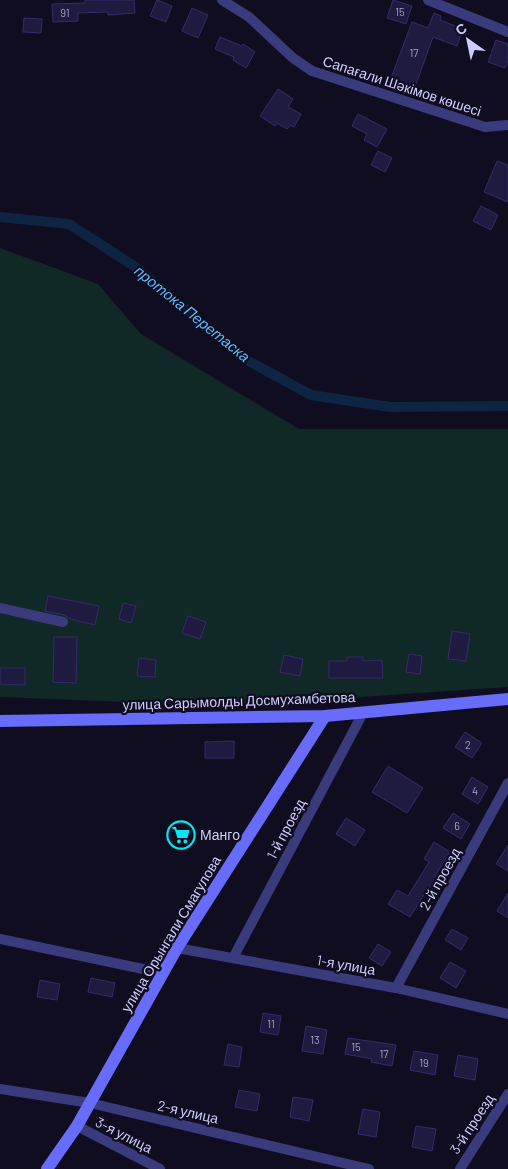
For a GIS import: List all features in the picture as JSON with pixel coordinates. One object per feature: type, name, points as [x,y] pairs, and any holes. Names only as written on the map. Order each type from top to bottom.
[{"type":"main road","name":"улица Сарымолды Досмухамбетова","points":[[0,722],[325,716],[508,699]]},
{"type":"main road","name":"улица Орынгали Смагулова","points":[[47,1169],[77,1126],[177,948],[325,716]]},
{"type":"street","name":"Сапағали Шәкімов көшесі","points":[[222,0],[249,17],[293,58],[312,71],[485,127],[508,125]]},
{"type":"street","points":[[428,0],[508,32]]},
{"type":"street","points":[[0,608],[63,622]]},
{"type":"street","name":"1-й проезд","points":[[233,958],[363,712]]},
{"type":"street","name":"2-й проезд","points":[[396,988],[508,783]]},
{"type":"street","points":[[0,939],[162,973]]},
{"type":"street","name":"1-я улица","points":[[177,948],[396,988],[508,1014]]},
{"type":"street","name":"2-я улица","points":[[0,1089],[90,1103],[369,1169]]},
{"type":"street","name":"3-й проезд","points":[[460,1169],[508,1094]]},
{"type":"street","name":"3-я улица","points":[[77,1126],[160,1169]]},
{"type":"green space","points":[[0,248],[98,284],[141,334],[299,429],[508,429],[508,687],[228,706],[0,697]]},
{"type":"building","points":[[85,0],[134,0],[135,13],[108,15],[108,12],[78,13],[78,21],[53,22],[52,4],[85,3]]},
{"type":"building","points":[[157,0],[172,6],[166,22],[150,16]]},
{"type":"building","points":[[393,0],[412,6],[406,24],[387,18]]},
{"type":"building","points":[[192,8],[208,15],[198,38],[182,31]]},
{"type":"building","points":[[434,13],[441,16],[440,20],[463,29],[457,46],[433,37],[415,87],[391,78],[412,22],[428,28]]},
{"type":"building","points":[[24,18],[42,19],[41,33],[23,32]]},
{"type":"building","points":[[220,37],[242,46],[243,44],[255,52],[246,68],[233,60],[234,57],[215,49]]},
{"type":"building","points":[[496,40],[508,44],[508,61],[505,68],[488,62]]},
{"type":"building","points":[[278,89],[293,99],[288,107],[301,114],[294,127],[290,125],[287,129],[277,123],[275,126],[260,116]]},
{"type":"building","points":[[358,114],[387,129],[377,147],[364,140],[367,134],[352,126]]},
{"type":"building","points":[[378,151],[392,158],[385,172],[371,165]]},
{"type":"building","points":[[497,161],[508,165],[508,202],[484,192]]},
{"type":"building","points":[[481,206],[498,215],[491,230],[473,221]]},
{"type":"building","points":[[48,596],[99,606],[95,625],[45,611]]},
{"type":"building","points":[[123,603],[136,606],[131,623],[119,619]]},
{"type":"building","points":[[188,616],[206,622],[200,639],[182,633]]},
{"type":"building","points":[[452,631],[470,634],[466,661],[448,659]]},
{"type":"building","points":[[54,637],[77,637],[76,683],[53,682]]},
{"type":"building","points":[[409,654],[422,656],[420,674],[406,672]]},
{"type":"building","points":[[284,655],[303,659],[300,676],[280,672]]},
{"type":"building","points":[[347,657],[363,657],[363,661],[382,660],[383,678],[329,678],[329,661],[347,661]]},
{"type":"building","points":[[139,658],[156,660],[155,677],[137,676]]},
{"type":"building","points":[[0,668],[25,668],[25,685],[0,684]]},
{"type":"building","points":[[465,732],[482,743],[472,758],[455,747]]},
{"type":"building","points":[[234,741],[234,758],[205,758],[205,742]]},
{"type":"building","points":[[388,766],[423,788],[407,813],[372,792]]},
{"type":"building","points":[[472,777],[488,787],[478,804],[462,794]]},
{"type":"building","points":[[453,813],[470,824],[461,839],[443,828]]},
{"type":"building","points":[[346,818],[365,830],[355,846],[336,834]]},
{"type":"building","points":[[178,821],[195,831],[182,850],[166,840]]},
{"type":"building","points":[[434,842],[450,852],[435,876],[441,880],[430,896],[425,893],[410,917],[388,904],[397,890],[408,896],[429,862],[424,859]]},
{"type":"building","points":[[508,845],[508,871],[496,864]]},
{"type":"building","points":[[508,893],[508,918],[497,911]]},
{"type":"building","points":[[452,929],[468,938],[461,950],[445,940]]},
{"type":"building","points":[[378,944],[391,952],[382,966],[369,958]]},
{"type":"building","points":[[450,962],[466,971],[456,988],[440,978]]},
{"type":"building","points":[[91,978],[115,983],[112,997],[88,992]]},
{"type":"building","points":[[40,980],[60,984],[57,1000],[37,997]]},
{"type":"building","points":[[263,1013],[281,1016],[278,1035],[260,1032]]},
{"type":"building","points":[[306,1026],[327,1030],[323,1054],[302,1051]]},
{"type":"building","points":[[348,1038],[396,1045],[392,1066],[371,1062],[372,1059],[345,1054]]},
{"type":"building","points":[[228,1044],[242,1047],[239,1067],[224,1065]]},
{"type":"building","points":[[414,1051],[438,1055],[435,1075],[410,1070]]},
{"type":"building","points":[[458,1055],[478,1059],[475,1080],[454,1076]]},
{"type":"building","points":[[239,1090],[260,1094],[257,1111],[235,1107]]},
{"type":"building","points":[[293,1097],[313,1100],[309,1121],[290,1117]]},
{"type":"building","points":[[363,1109],[380,1112],[376,1137],[358,1134]]},
{"type":"building","points":[[416,1126],[436,1129],[432,1151],[412,1147]]},
{"type":"waterway","name":"протока Перетаска","points":[[0,217],[69,224],[137,268],[243,358],[311,395],[390,407],[508,406]]},
{"type":"place","name":"Манго","points":[[181,835]]}]
